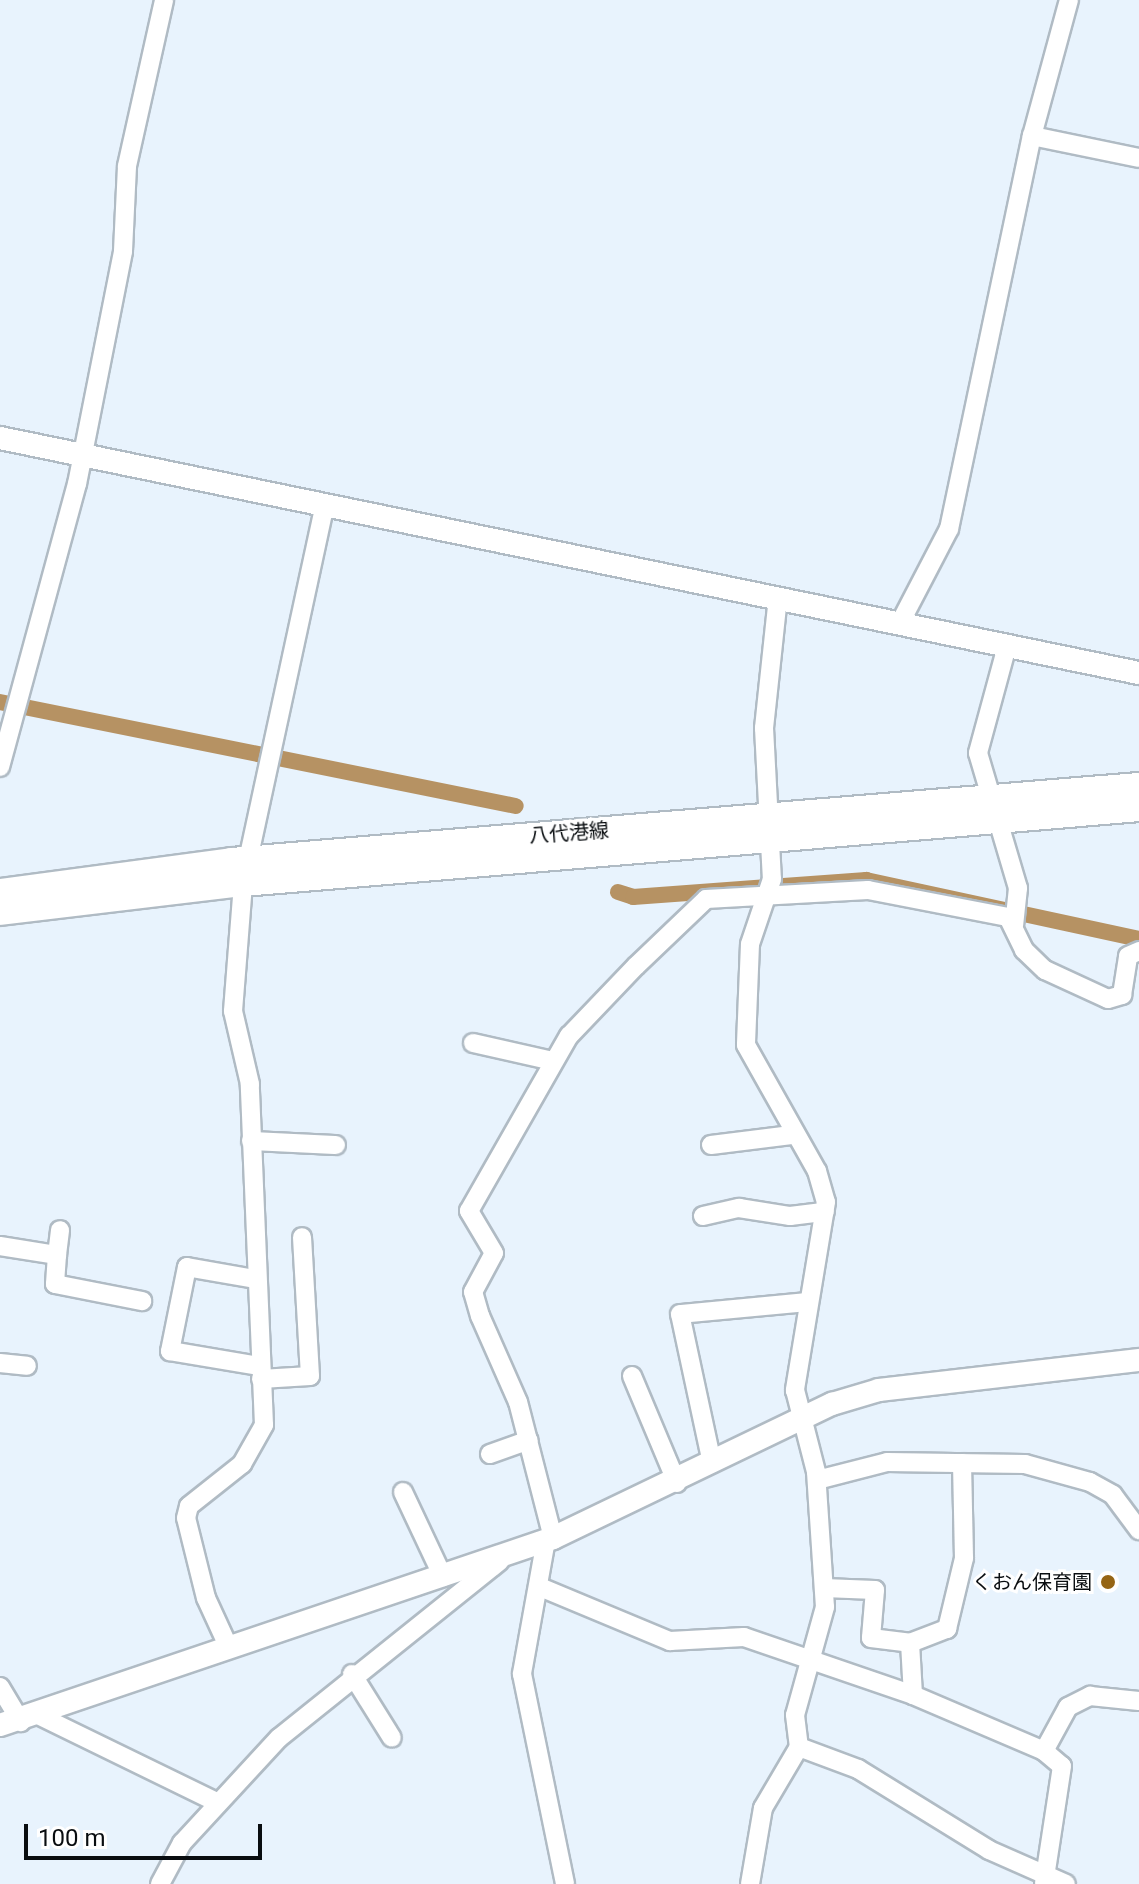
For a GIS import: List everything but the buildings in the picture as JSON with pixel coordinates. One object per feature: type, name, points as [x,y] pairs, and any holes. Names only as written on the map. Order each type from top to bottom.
[{"type":"main road","name":"八代港線","points":[[0,892],[994,808],[1139,786]]},
{"type":"main road","name":"八代港線","points":[[994,808],[1139,808]]},
{"type":"main road","name":"八代港線","points":[[0,912],[246,871]]},
{"type":"street","points":[[0,767],[9,719],[79,454],[123,251],[127,166],[164,0]]},
{"type":"street","points":[[900,623],[949,529],[1032,136],[1069,0]]},
{"type":"street","points":[[1032,136],[1139,158]]},
{"type":"street","points":[[0,438],[1139,673]]},
{"type":"street","points":[[229,1648],[206,1598],[186,1518],[189,1506],[221,1485],[261,1438],[250,1084],[233,1011],[246,871],[271,766],[324,507]]},
{"type":"street","points":[[750,1884],[763,1808],[799,1747],[795,1715],[824,1588],[817,1480],[795,1390],[806,1302],[825,1212],[817,1171],[791,1135],[746,1045],[750,944],[767,890],[769,827],[764,728],[778,597]]},
{"type":"street","points":[[1007,646],[978,753],[1018,888],[1014,924]]},
{"type":"street","points":[[565,1884],[522,1674],[550,1539],[529,1440],[476,1304],[478,1278],[494,1253],[469,1211],[553,1061],[706,899],[767,890],[868,890],[1008,917],[1024,950],[1045,970],[1108,999],[1122,995],[1128,956],[1139,951]]},
{"type":"street","points":[[473,1043],[553,1061]]},
{"type":"street","points":[[711,1145],[791,1135]]},
{"type":"street","points":[[251,1141],[336,1145]]},
{"type":"street","points":[[703,1216],[739,1208],[790,1216],[825,1212]]},
{"type":"street","points":[[60,1230],[55,1284],[142,1301]]},
{"type":"street","points":[[255,1279],[187,1267],[170,1351],[261,1373],[310,1376],[302,1237]]},
{"type":"street","points":[[0,1246],[57,1255]]},
{"type":"street","points":[[712,1463],[680,1314],[806,1302]]},
{"type":"street","points":[[20,1721],[550,1539],[677,1483],[802,1417],[879,1390],[1139,1360]]},
{"type":"street","points":[[0,1363],[27,1366]]},
{"type":"street","points":[[632,1376],[677,1483]]},
{"type":"street","points":[[490,1454],[529,1440]]},
{"type":"street","points":[[817,1480],[887,1462],[1025,1464],[1090,1482],[1113,1495],[1139,1530]]},
{"type":"street","points":[[824,1588],[875,1590],[871,1638],[910,1643],[940,1636],[950,1618],[964,1558],[962,1463]]},
{"type":"street","points":[[403,1492],[443,1577]]},
{"type":"street","points":[[160,1884],[216,1802],[352,1674],[512,1552]]},
{"type":"street","points":[[540,1587],[670,1641],[744,1637],[913,1695],[1044,1751],[1062,1766],[1044,1880]]},
{"type":"street","points":[[910,1643],[913,1695]]},
{"type":"street","points":[[352,1674],[392,1738]]},
{"type":"street","points":[[0,1687],[20,1721],[216,1802]]},
{"type":"street","points":[[1044,1751],[1068,1707],[1090,1696],[1139,1701]]},
{"type":"street","points":[[799,1747],[858,1769],[1044,1880],[1066,1884]]},
{"type":"waterway","points":[[0,702],[516,806]]},
{"type":"waterway","points":[[618,892],[633,897],[866,880],[1139,939]]},
{"type":"place","name":"くおん保育園","points":[[1108,1582]]}]
